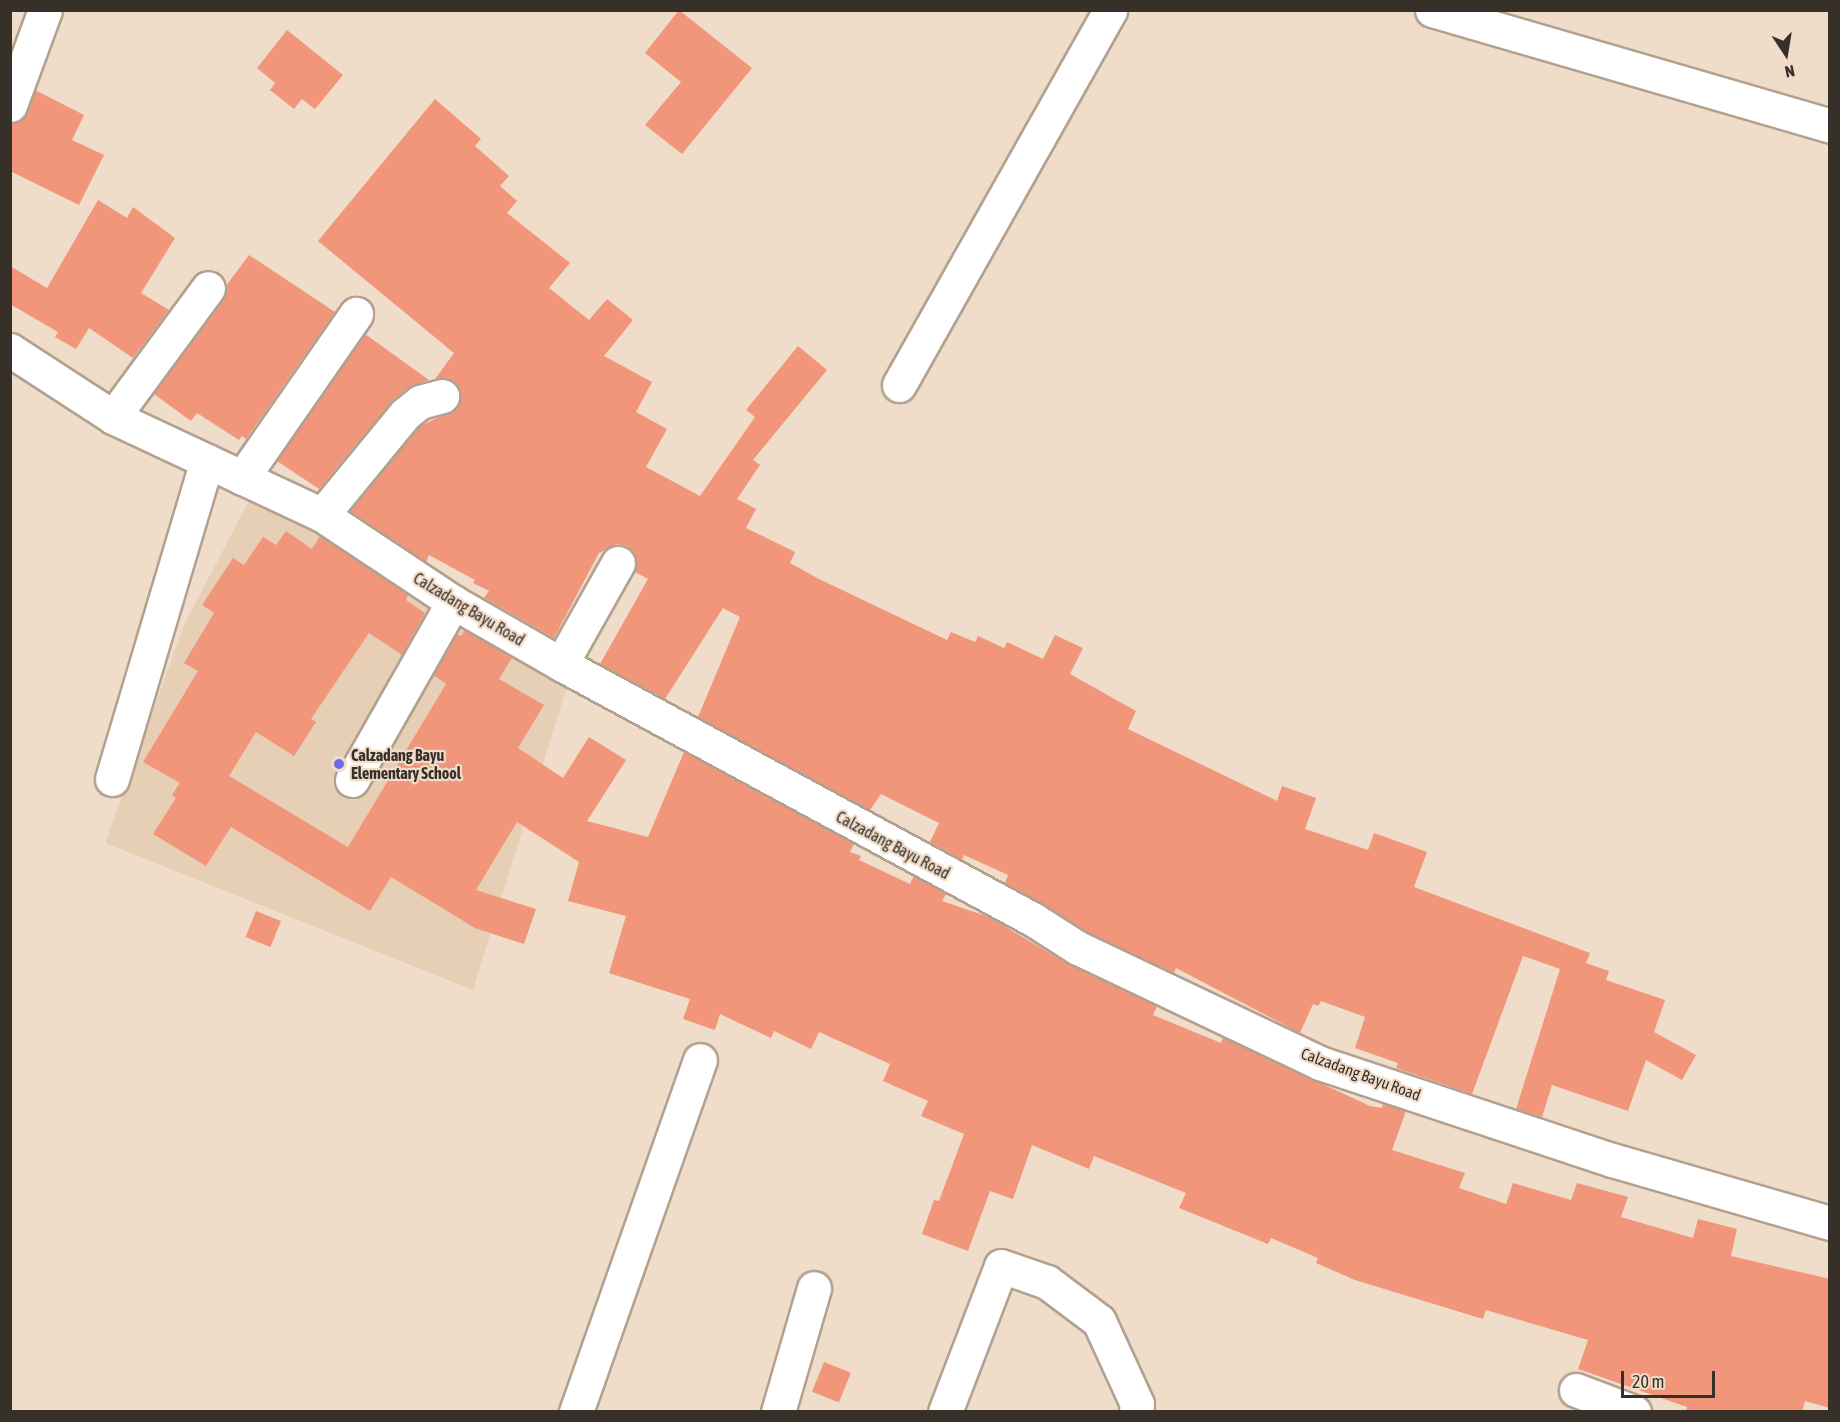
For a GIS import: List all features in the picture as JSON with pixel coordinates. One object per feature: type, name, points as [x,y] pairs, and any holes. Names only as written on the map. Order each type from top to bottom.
[{"type":"street","points":[[10,105],[45,10]]},
{"type":"street","points":[[899,385],[1110,10]]},
{"type":"street","points":[[1432,10],[1830,126]]},
{"type":"street","points":[[113,417],[208,288]]},
{"type":"street","points":[[242,478],[356,314]]},
{"type":"street","name":"Calzadang Bayu Road","points":[[10,350],[113,417],[322,515],[453,602],[561,664],[1034,920],[1078,948],[1320,1063],[1612,1160],[1830,1223]]},
{"type":"street","points":[[322,515],[405,414],[420,402],[442,396]]},
{"type":"street","points":[[112,779],[207,461]]},
{"type":"street","points":[[561,664],[618,563]]},
{"type":"street","points":[[352,780],[453,602]]},
{"type":"street","points":[[576,1412],[700,1060]]},
{"type":"street","points":[[945,1412],[1001,1266],[1047,1282],[1099,1321],[1137,1404],[1136,1412]]},
{"type":"street","points":[[778,1412],[814,1288]]},
{"type":"street","points":[[1576,1390],[1634,1412]]},
{"type":"shaded area","name":"Calzadang Bayu Elementary School","points":[[250,499],[362,558],[567,686],[473,990],[105,843],[185,623]]},
{"type":"building","points":[[679,10],[752,68],[682,154],[645,125],[681,82],[645,53]]},
{"type":"building","points":[[287,30],[343,75],[315,109],[302,99],[294,109],[270,90],[275,83],[257,68]]},
{"type":"building","points":[[35,90],[84,115],[72,140],[104,155],[79,205],[10,171],[10,123],[22,119]]},
{"type":"building","points":[[435,99],[481,139],[475,146],[509,176],[500,186],[517,201],[507,213],[570,263],[549,288],[589,320],[607,299],[633,320],[604,356],[652,382],[636,412],[667,429],[646,467],[700,496],[755,417],[746,410],[798,346],[827,370],[753,460],[760,465],[737,499],[756,509],[746,528],[795,552],[790,563],[947,640],[951,632],[975,642],[978,636],[1004,648],[1007,642],[1043,659],[1055,635],[1083,648],[1070,674],[1136,711],[1128,729],[1277,801],[1282,786],[1316,798],[1305,829],[1368,850],[1374,833],[1427,852],[1414,887],[1590,953],[1586,963],[1609,971],[1606,980],[1665,1000],[1654,1032],[1696,1055],[1682,1080],[1646,1060],[1628,1111],[1552,1085],[1542,1117],[1516,1109],[1560,969],[1523,956],[1472,1094],[1396,1068],[1398,1063],[1355,1048],[1365,1017],[1321,1001],[1318,1006],[1313,1004],[1300,1033],[1176,968],[1174,973],[1087,932],[1005,883],[1008,875],[964,855],[962,860],[930,842],[939,823],[881,794],[870,810],[698,717],[740,617],[723,608],[665,699],[600,664],[648,579],[635,572],[634,554],[627,546],[617,544],[599,553],[554,638],[484,598],[489,591],[473,583],[475,580],[429,555],[426,562],[350,511],[418,427],[456,409],[460,392],[447,378],[435,379],[454,353],[318,241]]},
{"type":"building","points":[[98,200],[127,218],[133,207],[175,238],[141,293],[169,310],[133,358],[89,328],[76,349],[55,337],[58,332],[10,304],[10,266],[47,288]]},
{"type":"building","points":[[249,255],[335,312],[246,439],[242,436],[239,440],[197,413],[191,421],[154,394],[223,299],[226,286]]},
{"type":"building","points":[[365,334],[429,380],[409,387],[393,400],[319,489],[277,461]]},
{"type":"building","points":[[286,531],[312,549],[320,536],[408,595],[406,600],[425,613],[402,655],[369,633],[311,719],[316,722],[294,756],[256,732],[229,776],[348,847],[446,684],[433,675],[457,634],[461,636],[465,630],[512,658],[499,679],[544,705],[518,748],[563,778],[589,737],[626,760],[587,821],[648,837],[684,752],[854,844],[850,852],[861,856],[859,860],[910,884],[914,876],[946,894],[942,901],[989,917],[1070,965],[1157,1006],[1153,1015],[1221,1043],[1223,1038],[1370,1106],[1382,1108],[1383,1104],[1406,1111],[1392,1150],[1465,1173],[1459,1188],[1506,1204],[1513,1183],[1571,1200],[1577,1183],[1628,1197],[1621,1217],[1693,1238],[1698,1219],[1737,1229],[1731,1256],[1830,1279],[1830,1408],[1805,1401],[1802,1412],[1686,1412],[1687,1407],[1578,1369],[1588,1340],[1486,1310],[1483,1319],[1355,1280],[1316,1263],[1318,1258],[1271,1238],[1268,1244],[1179,1208],[1186,1193],[1094,1156],[1089,1169],[1032,1145],[1013,1199],[990,1191],[968,1251],[922,1234],[934,1200],[939,1201],[964,1134],[921,1116],[928,1101],[883,1081],[890,1064],[819,1032],[811,1049],[774,1031],[771,1038],[720,1014],[715,1030],[683,1019],[690,999],[609,973],[626,916],[568,901],[579,862],[517,822],[476,890],[536,909],[524,944],[475,928],[391,877],[370,911],[231,827],[206,866],[153,834],[176,798],[172,795],[180,783],[143,762],[198,671],[184,663],[214,613],[202,605],[233,558],[244,565],[263,537],[276,545]]},
{"type":"building","points":[[256,911],[281,921],[271,947],[246,937]]},
{"type":"building","points":[[824,1362],[851,1373],[839,1403],[812,1392]]},
{"type":"place","name":"Calzadang Bayu Elementary School","points":[[339,764]]}]
